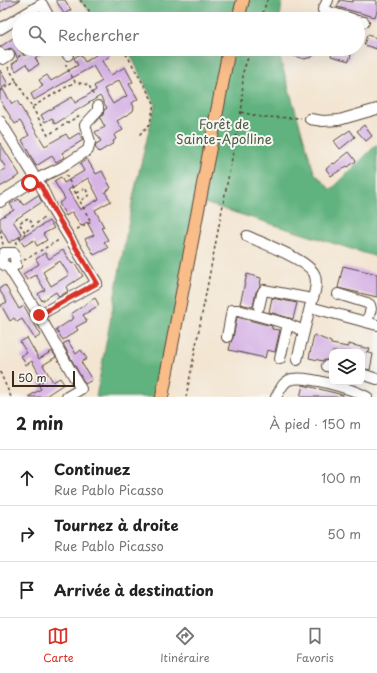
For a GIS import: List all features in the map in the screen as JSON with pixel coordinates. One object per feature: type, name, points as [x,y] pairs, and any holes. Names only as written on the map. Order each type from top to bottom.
[{"type":"main road","points":[[235,12],[238,0]]},
{"type":"main road","points":[[240,12],[243,0]]},
{"type":"main road","points":[[162,397],[228,56]]},
{"type":"street","points":[[328,0],[323,10],[330,12]]},
{"type":"street","points":[[29,12],[42,4],[46,12]]},
{"type":"street","points":[[0,29],[12,22]]},
{"type":"street","points":[[0,202],[36,179],[62,167],[88,150],[90,142],[85,125],[98,108]]},
{"type":"street","points":[[310,119],[323,121],[339,120],[377,109]]},
{"type":"street","points":[[0,121],[97,283],[39,315]]},
{"type":"street","points":[[247,236],[302,262],[311,268],[315,276],[315,291],[297,360]]},
{"type":"street","points":[[9,253],[1,263],[12,267]]},
{"type":"street","points":[[9,253],[12,267],[81,389],[67,397]]},
{"type":"street","points":[[259,306],[264,290],[311,303],[372,323],[370,305],[338,294]]},
{"type":"street","points":[[227,337],[232,310],[238,310],[288,324],[304,331]]},
{"type":"street","points":[[280,359],[288,324]]},
{"type":"street","points":[[365,375],[377,379]]},
{"type":"street","points":[[276,397],[284,383],[297,378],[340,386],[364,396]]},
{"type":"path","points":[[80,0],[90,12]]},
{"type":"path","points":[[263,12],[267,0]]},
{"type":"path","points":[[4,56],[16,58],[19,56]]},
{"type":"path","points":[[4,56],[48,134],[84,113],[85,125]]},
{"type":"path","points":[[66,56],[66,66],[74,82]]},
{"type":"path","points":[[127,56],[154,103],[150,124],[139,135]]},
{"type":"path","points":[[186,397],[241,112],[243,72],[249,56]]},
{"type":"path","points":[[0,91],[17,81]]},
{"type":"path","points":[[32,107],[74,82],[89,85],[98,108]]},
{"type":"path","points":[[241,112],[260,116],[310,119]]},
{"type":"path","points":[[12,267],[91,222],[62,167]]},
{"type":"path","points":[[76,194],[85,188],[89,195],[80,201]]},
{"type":"path","points":[[9,253],[18,239],[25,234],[25,232],[54,211]]},
{"type":"path","points":[[25,232],[19,223],[28,218],[33,225]]},
{"type":"path","points":[[0,230],[9,253]]},
{"type":"path","points":[[0,372],[11,397]]},
{"type":"green space","points":[[79,0],[282,0],[281,12],[90,12]]},
{"type":"green space","name":"Forêt de Sainte-Apolline","points":[[131,56],[279,56],[314,172],[331,190],[377,144],[377,257],[201,202],[154,397],[96,397],[134,193],[155,105]]},
{"type":"building","points":[[5,0],[20,0],[0,12],[0,3]]},
{"type":"building","points":[[56,0],[65,0],[71,10],[63,12]]},
{"type":"building","points":[[340,0],[352,2],[353,0],[377,1],[377,11],[375,17],[365,14],[365,12],[356,12],[337,7]]},
{"type":"building","points":[[367,35],[377,38],[377,49],[365,45]]},
{"type":"building","points":[[12,39],[12,49],[5,50],[0,47]]},
{"type":"building","points":[[16,56],[38,56],[35,58],[39,64],[30,70],[26,64],[16,71],[12,64],[18,60]]},
{"type":"building","points":[[77,56],[81,56],[85,62],[94,56],[110,56],[102,61],[111,75],[125,67],[133,82],[129,84],[138,99],[132,103],[134,107],[133,111],[117,121],[123,130],[114,135],[116,139],[113,141],[114,143],[99,152],[95,147],[96,144],[101,141],[95,132],[105,127],[100,118],[103,115],[104,110],[107,108],[100,96],[55,124],[52,118],[45,122],[41,115],[72,97],[75,103],[96,90],[94,86],[102,81],[93,66],[34,100],[31,94],[43,86],[39,80],[47,75],[51,81],[78,65],[74,58]],"holes":[[[119,80],[127,96],[113,104],[104,89]]]},
{"type":"building","points":[[294,56],[313,56],[304,59]]},
{"type":"building","points":[[331,56],[350,56],[349,61]]},
{"type":"building","points":[[0,70],[8,84],[2,88],[12,104],[17,101],[45,146],[66,134],[69,139],[79,133],[83,140],[62,153],[65,157],[56,162],[52,156],[36,166],[22,140],[29,135],[20,121],[15,124],[0,100]]},
{"type":"building","points":[[364,125],[372,136],[366,141],[357,131]]},
{"type":"building","points":[[350,130],[355,137],[340,149],[334,141]]},
{"type":"building","points":[[0,143],[20,175],[0,187],[0,172],[6,168],[0,159]]},
{"type":"building","points":[[349,152],[356,161],[331,176],[326,169]]},
{"type":"building","points":[[87,159],[96,174],[102,171],[111,188],[105,192],[111,201],[95,210],[104,227],[101,228],[108,240],[104,242],[108,248],[94,255],[85,239],[94,235],[87,222],[81,226],[72,212],[66,216],[59,203],[65,199],[54,181],[61,177],[64,183],[84,171],[80,164]],"holes":[[[88,178],[99,199],[80,210],[68,190]]]},
{"type":"building","points":[[38,195],[42,202],[13,221],[22,235],[9,243],[0,227],[0,218],[14,210],[10,204],[19,199],[23,205]]},
{"type":"building","points":[[49,221],[54,228],[43,234],[47,240],[37,246],[34,240],[24,246],[20,239]]},
{"type":"building","points":[[63,250],[72,264],[74,262],[83,276],[66,287],[68,291],[59,297],[56,292],[42,301],[38,294],[45,290],[36,275],[27,280],[23,274],[39,264],[36,259],[45,253],[49,259]],"holes":[[[60,261],[69,275],[51,286],[43,272]]]},
{"type":"building","points":[[343,266],[377,274],[377,297],[338,288]]},
{"type":"building","points":[[247,274],[261,278],[253,307],[240,304]]},
{"type":"building","points":[[5,285],[19,309],[24,306],[41,335],[35,339],[22,319],[17,322],[14,318],[10,321],[1,305],[7,302],[0,291],[0,288]]},
{"type":"building","points":[[95,298],[99,305],[83,315],[87,321],[76,327],[78,330],[63,340],[56,330],[74,318],[71,314]]},
{"type":"building","points":[[272,298],[297,303],[293,319],[269,312]]},
{"type":"building","points":[[237,317],[272,326],[272,329],[280,330],[275,352],[267,350],[265,358],[229,350]]},
{"type":"building","points":[[314,335],[331,342],[331,344],[348,347],[348,344],[370,349],[369,352],[366,352],[373,354],[370,370],[365,369],[365,349],[329,349],[329,360],[323,361],[309,358]]},
{"type":"building","points":[[27,338],[39,359],[52,351],[56,357],[43,365],[53,382],[60,378],[64,384],[44,397],[28,397],[41,389],[38,384],[43,381],[32,361],[26,365],[21,356],[27,353],[20,342]]},
{"type":"building","points":[[68,341],[76,354],[81,350],[87,359],[81,362],[92,380],[85,384],[63,344]]},
{"type":"building","points":[[303,385],[343,395],[343,397],[300,397]]},
{"type":"route","points":[[30,183],[35,185],[40,184],[54,211],[97,283],[39,315]]}]
